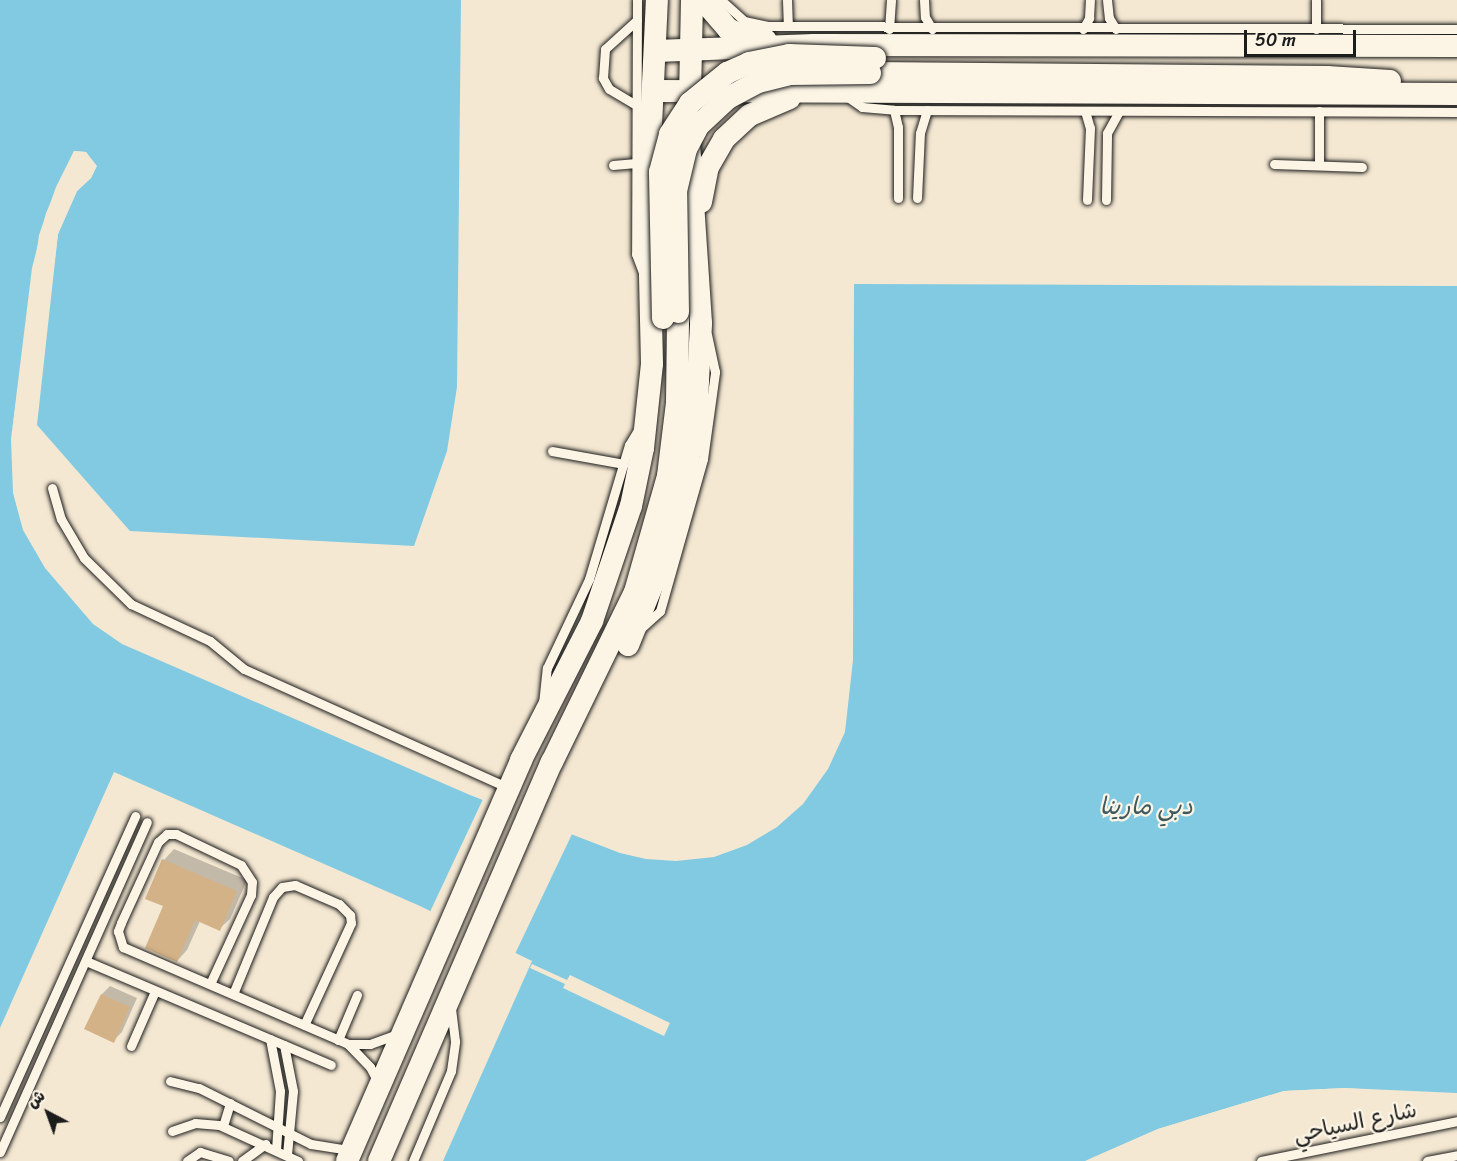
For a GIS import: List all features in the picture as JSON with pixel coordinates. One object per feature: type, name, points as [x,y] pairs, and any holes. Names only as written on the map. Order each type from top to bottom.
[{"type":"street","points":[[349,1155],[401,1032],[544,713],[592,621],[615,563],[638,478],[652,364],[645,98],[656,51],[657,0]]},
{"type":"street","points":[[531,815],[546,797],[634,632],[673,534],[687,474],[699,393],[701,323],[689,144],[692,0]]},
{"type":"street","points":[[703,0],[720,22],[737,34],[760,39],[798,39],[814,45]]},
{"type":"street","points":[[1019,45],[1043,29]]},
{"type":"street","points":[[656,51],[814,45],[1418,40],[1457,46]]},
{"type":"street","points":[[379,1161],[460,981],[552,762],[619,629],[648,554],[674,437],[671,319],[676,191],[686,148],[699,125],[742,88],[774,77],[807,72],[872,65],[1323,63],[1393,59],[1418,40]]},
{"type":"street","points":[[872,65],[1347,78],[1436,84],[1455,100]]},
{"type":"street","points":[[645,98],[690,91],[1404,95],[1455,100]]},
{"type":"street","points":[[695,226],[708,167],[724,140],[767,106],[806,93]]},
{"type":"street","points":[[1128,112],[1165,94]]},
{"type":"street","points":[[1404,95],[1422,112]]},
{"type":"street","points":[[506,797],[522,784],[591,653],[630,559],[648,497],[658,437],[671,319]]},
{"type":"lane","points":[[637,0],[645,98],[636,163],[637,261],[651,282]]},
{"type":"lane","points":[[722,0],[744,21],[788,27],[1316,29],[1418,40],[1457,29]]},
{"type":"lane","points":[[787,0],[788,27]]},
{"type":"lane","points":[[889,29],[891,0]]},
{"type":"lane","points":[[924,0],[925,17],[932,28]]},
{"type":"lane","points":[[1083,29],[1089,18],[1090,0]]},
{"type":"lane","points":[[1107,0],[1109,18],[1116,29]]},
{"type":"lane","points":[[1316,0],[1316,29]]},
{"type":"lane","points":[[637,20],[605,49],[603,78],[609,89],[645,98]]},
{"type":"lane","points":[[843,93],[858,106],[894,110],[1422,112],[1455,100]]},
{"type":"lane","points":[[894,110],[898,127],[898,198]]},
{"type":"lane","points":[[917,198],[920,133],[927,110]]},
{"type":"lane","points":[[1085,111],[1090,128],[1087,200]]},
{"type":"lane","points":[[1318,165],[1319,111]]},
{"type":"lane","points":[[1106,200],[1107,133],[1128,112]]},
{"type":"lane","points":[[613,165],[636,163]]},
{"type":"lane","points":[[1274,164],[1362,167]]},
{"type":"lane","points":[[544,713],[547,668],[599,552],[632,437],[647,419]]},
{"type":"lane","points":[[552,452],[624,464]]},
{"type":"lane","points":[[52,488],[61,519],[84,558],[131,604],[210,641],[244,669],[506,797]]},
{"type":"lane","points":[[0,1117],[135,816]]},
{"type":"lane","points":[[0,1152],[147,822]]},
{"type":"lane","points":[[210,984],[251,895],[252,882],[241,865],[176,834],[167,834],[158,842],[121,923],[119,940],[130,952],[348,1044],[370,1044],[401,1032]]},
{"type":"lane","points":[[233,994],[277,891],[295,885],[346,909],[351,923],[304,1025]]},
{"type":"lane","points":[[86,962],[330,1065]]},
{"type":"lane","points":[[131,1046],[155,991]]},
{"type":"lane","points":[[338,1040],[357,995]]},
{"type":"lane","points":[[412,1161],[451,1071],[455,1041],[450,1002]]},
{"type":"lane","points":[[270,1039],[278,1073],[279,1128],[276,1149]]},
{"type":"lane","points":[[348,1044],[370,1067],[379,1086]]},
{"type":"lane","points":[[284,1045],[292,1074],[287,1155]]},
{"type":"lane","points":[[170,1080],[230,1103],[321,1147],[349,1155]]},
{"type":"lane","points":[[223,1126],[230,1103]]},
{"type":"lane","name":"شارع السياحي","points":[[1261,1161],[1457,1121]]},
{"type":"lane","points":[[172,1131],[195,1123],[223,1126],[298,1161]]},
{"type":"lane","points":[[242,1161],[265,1144]]},
{"type":"lane","points":[[187,1161],[200,1152],[229,1161]]},
{"type":"lane","points":[[1427,1161],[1457,1155]]},
{"type":"water","name":"دبي مارينا","points":[[0,0],[461,0],[457,387],[447,451],[414,546],[130,531],[37,425],[58,234],[77,191],[91,178],[96,167],[86,152],[74,151],[56,187],[39,235],[11,439],[13,493],[23,530],[45,568],[93,624],[122,644],[470,795],[620,853],[646,859],[676,861],[714,857],[747,845],[777,827],[803,804],[828,769],[845,732],[853,660],[854,284],[1457,286],[1457,1093],[1345,1088],[1284,1091],[1158,1129],[1085,1161],[443,1161],[532,961],[420,906],[114,772],[0,1028]]},
{"type":"pier","points":[[74,151],[86,152],[97,166],[91,178],[77,191],[58,234],[34,425],[55,234],[75,190],[93,166],[84,155],[76,154],[72,160],[42,235],[11,439],[32,268],[46,213]]},
{"type":"pier","points":[[484,797],[573,832],[514,956],[429,914]]},
{"type":"pier","points":[[532,964],[567,980],[570,975],[670,1023],[664,1036],[563,988],[565,984],[530,968]]},
{"type":"pier","points":[[1345,1088],[1457,1096],[1345,1091],[1284,1094],[1159,1132],[1085,1161],[1158,1129],[1284,1091]]},
{"type":"building","points":[[162,859],[237,891],[220,931],[195,920],[177,962],[145,948],[163,906],[145,899]]},
{"type":"building","points":[[101,994],[130,1007],[114,1043],[84,1029]]}]
